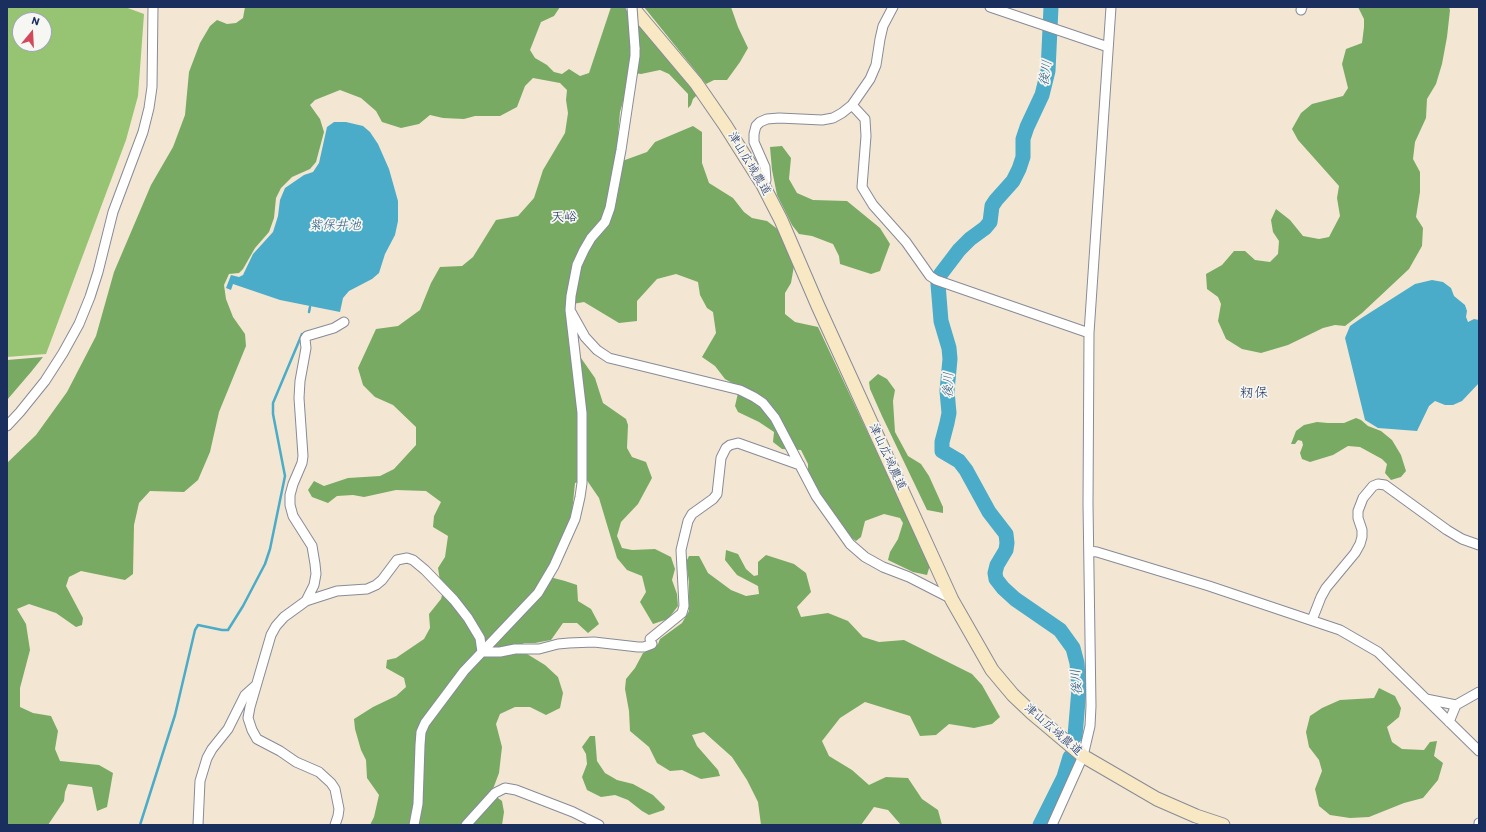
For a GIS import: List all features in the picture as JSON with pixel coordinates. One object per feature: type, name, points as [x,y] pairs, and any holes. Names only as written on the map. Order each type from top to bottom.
[{"type":"street","points":[[7,426],[45,381],[79,324],[90,297],[113,212],[143,132],[149,108],[152,87],[153,7]]},
{"type":"street","points":[[414,825],[418,796],[421,732],[429,717],[450,688],[538,593],[554,566],[575,519],[582,483],[582,413],[570,310],[572,286],[577,265],[591,238],[604,222],[610,208],[621,150],[635,56],[632,7]]},
{"type":"street","name":"津山広域農道","points":[[632,7],[696,83],[763,185],[781,220],[818,306],[952,600],[992,670],[1022,704],[1083,756],[1157,799],[1196,816],[1223,825]]},
{"type":"street","points":[[763,185],[766,180],[765,167],[754,142],[756,126],[760,122],[767,119],[827,119],[842,113],[852,105],[870,79],[876,65],[880,39],[893,7]]},
{"type":"street","points":[[990,7],[1108,47]]},
{"type":"street","points":[[1052,825],[1083,756],[1090,726],[1087,411],[1089,333],[1111,7]]},
{"type":"street","points":[[852,105],[865,119],[866,136],[862,187],[873,205],[906,242],[930,276],[939,281],[1089,333]]},
{"type":"street","points":[[570,310],[586,337],[597,350],[609,358],[740,390],[763,403],[775,418],[816,496],[850,544],[865,556],[883,567],[909,577],[952,600]]},
{"type":"street","points":[[306,601],[314,585],[316,574],[315,564],[312,546],[293,516],[290,505],[290,495],[302,464],[303,456],[299,398],[300,381],[306,348],[305,339],[307,336],[334,328],[344,322]]},
{"type":"street","points":[[482,652],[500,652],[515,649],[539,649],[558,644],[594,642],[644,647],[682,613],[684,606],[681,550],[688,521],[692,514],[713,499],[717,494],[721,458],[726,448],[730,444],[738,443],[800,465]]},
{"type":"street","points":[[1312,620],[1326,588],[1355,553],[1360,544],[1362,530],[1358,518],[1358,512],[1363,498],[1373,486],[1378,484],[1385,485],[1447,530],[1462,539],[1479,545]]},
{"type":"street","points":[[1089,551],[1098,552],[1201,583],[1340,630],[1378,652],[1479,751]]},
{"type":"street","points":[[335,825],[339,810],[335,790],[331,783],[319,772],[296,762],[258,739],[252,730],[248,718],[271,635],[276,626],[284,617],[306,601],[337,591],[367,589],[376,585],[382,580],[397,560],[407,558],[413,560],[425,570],[454,600],[468,618],[480,638],[482,652]]},
{"type":"street","points":[[198,825],[200,781],[207,758],[212,749],[228,729],[245,695],[256,686]]},
{"type":"street","points":[[1449,722],[1456,705],[1479,692]]},
{"type":"street","points":[[1425,698],[1456,705]]},
{"type":"street","points":[[466,825],[495,793],[505,788],[516,790],[573,812],[597,824]]},
{"type":"green space","points":[[7,7],[125,7],[144,14],[138,96],[126,140],[46,354],[7,357]]},
{"type":"green space","points":[[245,7],[560,7],[554,16],[541,22],[530,50],[535,58],[547,65],[554,72],[562,74],[569,69],[580,76],[589,73],[611,7],[625,7],[697,95],[688,108],[688,94],[669,74],[660,70],[641,74],[628,72],[627,88],[620,112],[616,159],[625,160],[647,152],[655,142],[693,126],[702,132],[702,163],[709,183],[733,198],[744,212],[752,218],[767,221],[780,231],[795,260],[791,283],[785,293],[785,314],[795,322],[818,327],[930,565],[927,575],[913,572],[888,560],[890,552],[898,539],[903,523],[900,518],[884,514],[865,521],[861,537],[856,541],[845,533],[822,500],[808,473],[808,464],[801,450],[782,449],[773,442],[774,432],[759,422],[738,412],[735,406],[738,393],[734,384],[725,379],[715,366],[702,357],[716,333],[713,312],[707,308],[700,295],[698,282],[676,274],[657,279],[637,301],[637,321],[619,323],[584,302],[567,305],[569,346],[581,358],[595,378],[603,403],[626,419],[628,425],[627,448],[632,457],[646,462],[652,478],[638,504],[621,522],[617,536],[622,548],[632,550],[655,549],[671,557],[675,569],[672,580],[677,594],[678,606],[668,619],[653,624],[640,602],[646,592],[642,576],[627,570],[617,558],[599,498],[586,479],[575,483],[572,513],[561,548],[546,576],[577,585],[578,601],[591,609],[599,624],[588,633],[577,623],[563,623],[551,640],[535,643],[523,643],[527,654],[545,665],[558,677],[563,693],[560,708],[546,715],[530,707],[515,707],[500,714],[496,724],[502,747],[499,773],[493,789],[494,795],[502,801],[504,812],[502,825],[370,825],[374,817],[379,795],[367,778],[366,760],[361,750],[355,729],[354,719],[373,707],[396,696],[406,687],[404,678],[386,668],[387,660],[396,658],[424,639],[430,628],[429,614],[441,599],[444,588],[440,581],[438,568],[445,557],[448,536],[433,527],[434,516],[441,502],[426,491],[396,490],[364,497],[353,495],[337,496],[328,503],[312,497],[308,490],[314,481],[324,486],[348,478],[380,476],[394,469],[416,445],[416,427],[393,405],[375,397],[363,385],[358,368],[376,329],[398,326],[420,310],[431,283],[440,267],[462,266],[473,257],[496,220],[518,216],[534,198],[543,170],[565,133],[568,113],[566,100],[567,90],[560,83],[533,78],[525,86],[517,107],[500,116],[475,116],[464,119],[443,118],[430,115],[419,124],[401,128],[382,122],[376,111],[361,98],[340,90],[315,100],[310,105],[320,119],[324,132],[316,162],[310,169],[292,177],[281,188],[276,198],[274,218],[269,232],[255,248],[243,269],[239,273],[229,274],[224,285],[226,299],[233,317],[245,334],[246,346],[219,412],[210,452],[198,480],[184,492],[150,491],[139,503],[134,525],[133,574],[125,580],[81,571],[69,577],[66,586],[83,618],[82,625],[76,627],[56,613],[29,604],[17,609],[26,624],[30,650],[20,688],[20,707],[33,713],[51,716],[58,731],[55,749],[60,761],[99,765],[113,773],[107,807],[97,811],[92,787],[68,784],[64,801],[48,825],[7,825],[7,463],[36,435],[67,392],[96,336],[114,272],[151,185],[173,147],[185,115],[189,72],[200,43],[210,26],[217,20],[227,24],[236,23],[243,18]]},
{"type":"green space","points":[[644,7],[731,7],[748,48],[727,80],[714,80],[706,84]]},
{"type":"green space","points":[[1358,7],[1449,7],[1450,10],[1442,64],[1436,84],[1427,99],[1426,118],[1415,142],[1413,159],[1420,172],[1420,192],[1416,217],[1423,228],[1422,246],[1409,269],[1362,313],[1345,326],[1335,325],[1323,328],[1288,345],[1261,353],[1242,349],[1226,339],[1218,321],[1221,304],[1218,297],[1207,289],[1206,274],[1222,265],[1234,251],[1245,251],[1255,260],[1270,262],[1278,254],[1279,241],[1273,232],[1271,220],[1276,209],[1290,220],[1303,236],[1319,239],[1329,237],[1340,216],[1337,198],[1339,186],[1298,140],[1292,129],[1301,113],[1312,104],[1343,96],[1348,88],[1342,64],[1346,49],[1362,43],[1364,19]]},
{"type":"green space","points":[[782,146],[791,158],[789,179],[797,193],[813,200],[847,201],[880,228],[890,244],[880,271],[871,274],[840,264],[839,256],[833,244],[812,236],[799,234],[792,225],[777,195],[772,170],[770,147]]},
{"type":"green space","points":[[43,357],[31,372],[7,400],[7,360]]},
{"type":"green space","points":[[878,374],[887,379],[895,390],[893,401],[895,432],[908,456],[921,464],[929,476],[943,507],[943,513],[927,510],[882,416],[870,389],[869,382]]},
{"type":"green space","points":[[1356,418],[1368,426],[1381,431],[1392,440],[1401,455],[1406,471],[1401,477],[1391,480],[1385,473],[1387,464],[1382,459],[1360,447],[1348,446],[1333,455],[1310,462],[1302,459],[1300,453],[1303,445],[1302,441],[1298,440],[1295,444],[1291,444],[1296,431],[1304,425],[1317,422],[1344,423]]},
{"type":"green space","points":[[726,550],[738,554],[746,569],[754,576],[758,575],[758,562],[766,555],[794,564],[806,573],[811,592],[797,607],[801,617],[828,613],[848,621],[863,637],[879,642],[904,640],[972,674],[982,685],[1000,717],[992,724],[974,728],[949,724],[936,735],[920,736],[910,716],[865,702],[840,718],[822,741],[829,756],[852,770],[869,785],[886,777],[908,778],[922,799],[938,810],[942,825],[901,825],[888,810],[874,807],[861,825],[761,825],[758,802],[747,780],[732,757],[704,732],[692,735],[697,746],[718,770],[720,776],[701,779],[682,770],[670,771],[657,763],[649,747],[630,731],[629,711],[625,689],[626,679],[635,668],[643,653],[658,644],[660,639],[682,623],[689,611],[689,582],[686,562],[689,556],[699,556],[708,573],[731,590],[746,596],[759,594],[758,586],[737,575],[725,560]]},
{"type":"green space","points":[[1379,688],[1395,696],[1401,708],[1399,717],[1387,727],[1392,742],[1402,749],[1424,750],[1430,742],[1437,741],[1434,756],[1443,763],[1438,780],[1423,798],[1404,803],[1369,817],[1350,818],[1330,815],[1319,806],[1315,789],[1322,771],[1319,760],[1309,747],[1306,732],[1310,716],[1322,708],[1340,700],[1374,698]]},
{"type":"green space","points":[[590,736],[595,736],[597,761],[605,773],[617,780],[633,784],[653,795],[665,807],[664,810],[649,815],[628,800],[615,795],[601,797],[587,790],[582,777],[587,764],[586,754],[582,747]]},
{"type":"water","name":"紫保井池","points":[[334,122],[346,122],[363,126],[370,132],[378,144],[389,169],[398,201],[398,221],[395,235],[385,254],[379,273],[372,279],[349,291],[343,298],[340,312],[280,300],[233,284],[231,290],[226,288],[231,275],[239,277],[243,275],[253,254],[273,232],[278,216],[280,200],[285,188],[304,175],[313,172],[319,163],[327,127]]},
{"type":"water","points":[[1432,280],[1443,282],[1451,288],[1454,296],[1465,305],[1468,322],[1474,319],[1479,320],[1479,383],[1462,401],[1453,405],[1445,405],[1435,401],[1429,406],[1417,431],[1378,428],[1365,420],[1345,338],[1350,326],[1360,319],[1415,284]]},
{"type":"waterway","name":"後川","points":[[1051,7],[1048,71],[1042,95],[1023,139],[1023,157],[1019,169],[1013,181],[992,206],[990,222],[959,250],[940,275],[938,284],[941,321],[949,348],[950,359],[947,391],[949,413],[942,442],[942,451],[959,461],[966,470],[989,512],[1006,534],[1006,550],[997,565],[995,573],[996,579],[1015,599],[1060,630],[1073,648],[1077,663],[1079,689],[1075,736]]},
{"type":"waterway","name":"紫保井池","points":[[309,312],[310,307]]},
{"type":"waterway","points":[[140,825],[175,715],[195,630],[198,625],[228,630],[243,606],[265,564],[270,549],[285,476],[273,414],[273,403],[302,334]]},
{"type":"waterway","name":"後川","points":[[1040,825],[1064,777],[1070,757]]},
{"type":"district","name":"天峪","points":[[564,218]]},
{"type":"district","name":"籾保","points":[[1254,393]]}]
